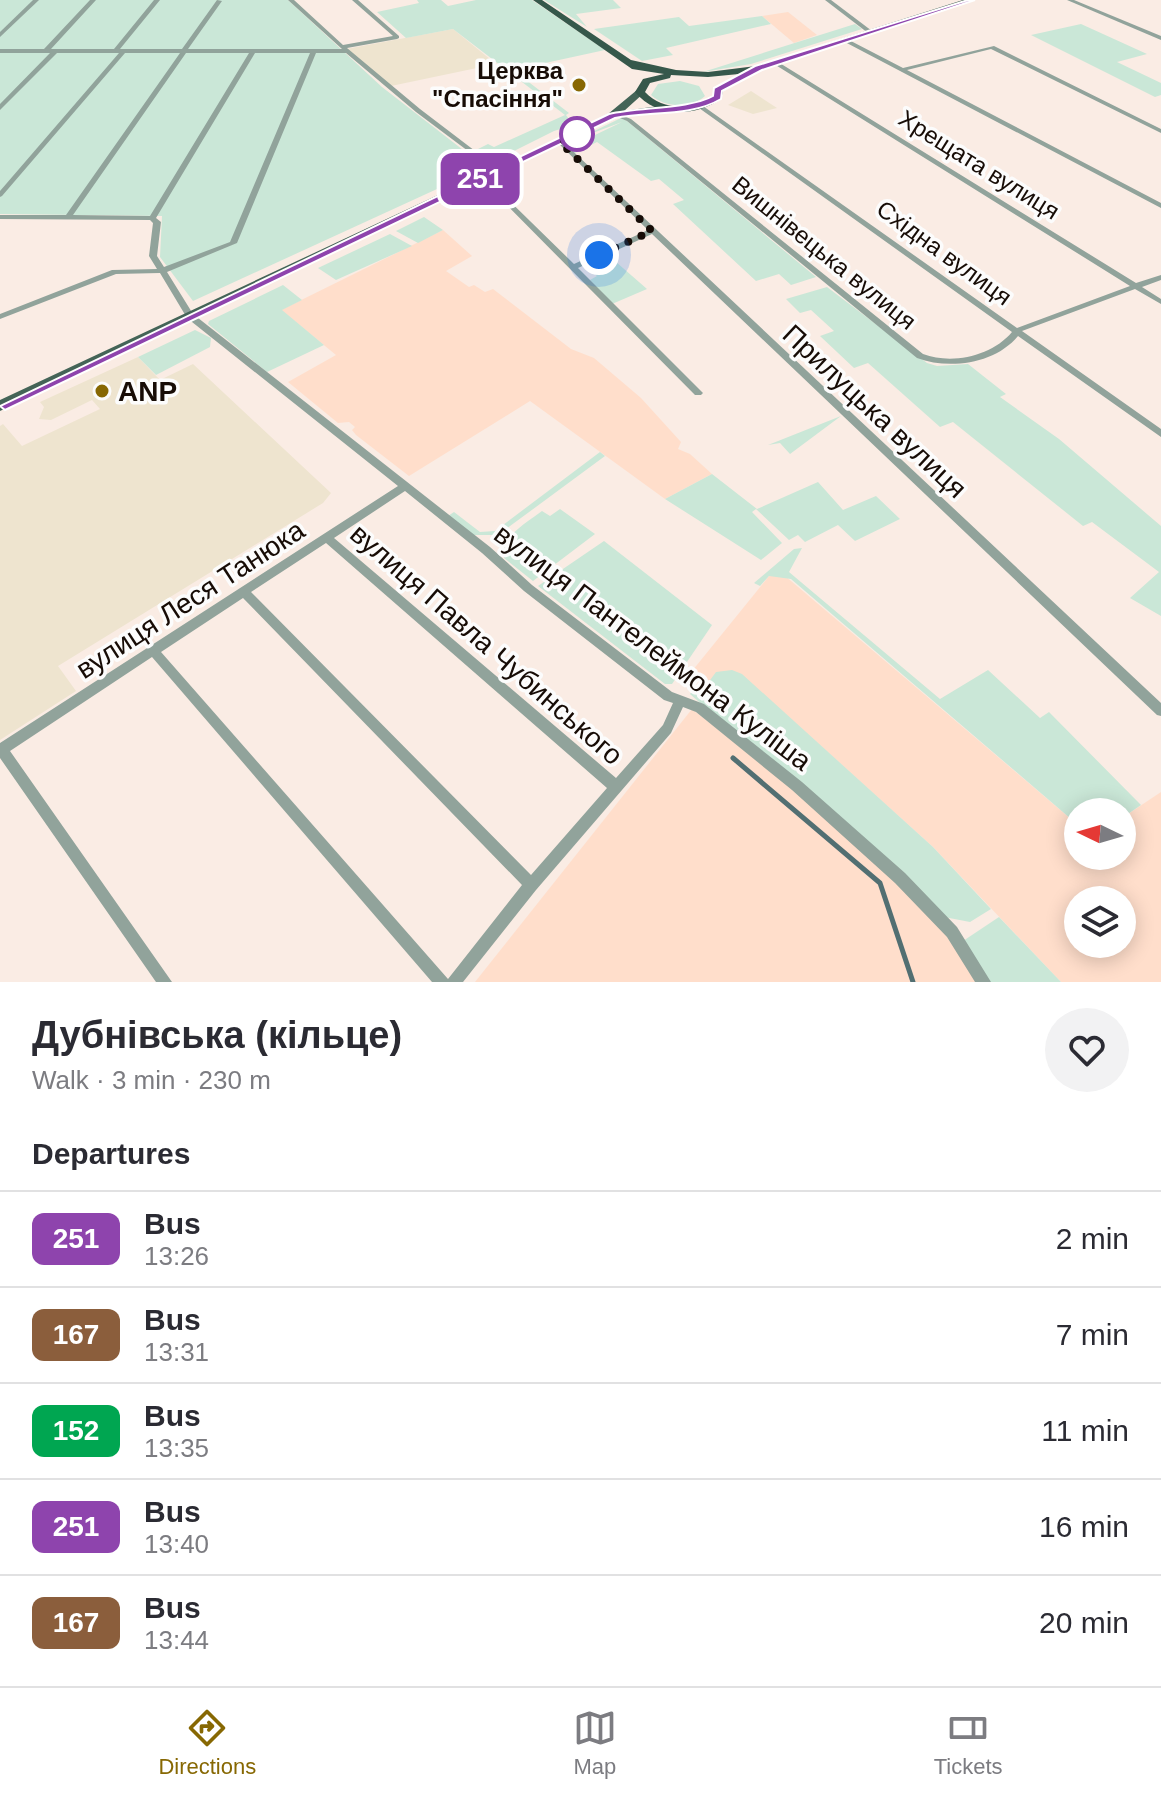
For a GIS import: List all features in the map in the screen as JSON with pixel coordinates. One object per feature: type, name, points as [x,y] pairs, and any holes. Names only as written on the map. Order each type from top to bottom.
[{"type":"highway","points":[[537,0],[642,72],[646,81]]},
{"type":"highway","points":[[627,62],[696,77],[758,68],[971,0]]},
{"type":"highway","points":[[718,90],[758,68]]},
{"type":"highway","points":[[646,81],[676,75]]},
{"type":"highway","points":[[696,77],[718,90]]},
{"type":"highway","points":[[646,81],[640,92],[644,99],[665,108],[701,107],[718,97],[718,90]]},
{"type":"main road","points":[[614,116],[640,92]]},
{"type":"main road","points":[[0,406],[614,116],[665,108]]},
{"type":"street","points":[[0,35],[36,0]]},
{"type":"street","points":[[46,51],[93,0]]},
{"type":"street","points":[[0,195],[119,52],[157,0]]},
{"type":"street","points":[[291,0],[436,127],[498,171]]},
{"type":"street","points":[[0,51],[313,52],[344,49],[397,37],[355,0]]},
{"type":"street","points":[[828,0],[870,32]]},
{"type":"street","points":[[1070,0],[1161,38]]},
{"type":"street","points":[[68,217],[219,1]]},
{"type":"street","points":[[845,40],[1161,206]]},
{"type":"street","points":[[902,70],[992,47],[1161,131]]},
{"type":"street","points":[[0,108],[55,51]]},
{"type":"street","points":[[152,218],[253,51]]},
{"type":"street","points":[[0,317],[115,272],[162,271],[233,243],[313,52]]},
{"type":"street","name":"Хрещата вулиця","points":[[776,63],[1161,302]]},
{"type":"street","name":"Східна вулиця","points":[[701,107],[1161,434]]},
{"type":"street","name":"Вишнівецька вулиця","points":[[614,116],[629,120],[809,269],[929,361],[946,363],[980,355],[1014,336],[1018,330],[1161,277]]},
{"type":"street","name":"Прилуцька вулиця","points":[[560,142],[1161,711]]},
{"type":"street","points":[[483,178],[698,393]]},
{"type":"street","points":[[0,217],[152,218],[157,222],[153,256],[162,271]]},
{"type":"street","points":[[573,267],[652,231]]},
{"type":"street","name":"вулиця Пантелеймона Куліша","points":[[162,271],[190,316],[528,588],[668,696],[700,708],[797,786],[900,878],[952,932],[984,982]]},
{"type":"street","name":"вулиця Леся Танюка","points":[[0,750],[404,487]]},
{"type":"street","name":"вулиця Павла Чубинського","points":[[328,538],[615,786]]},
{"type":"street","points":[[245,593],[531,885]]},
{"type":"street","points":[[154,652],[442,982]]},
{"type":"street","points":[[454,982],[531,885],[667,729],[680,700]]},
{"type":"street","points":[[0,750],[165,982]]},
{"type":"shaded area","points":[[788,12],[817,35],[794,43],[762,16]]},
{"type":"shaded area","points":[[453,29],[496,64],[391,86],[346,49]]},
{"type":"shaded area","points":[[751,91],[777,108],[753,114],[728,105]]},
{"type":"shaded area","points":[[443,230],[472,256],[446,271],[469,287],[474,285],[485,292],[493,289],[571,349],[594,358],[641,398],[681,442],[678,449],[690,454],[712,474],[665,499],[530,401],[409,476],[356,435],[352,430],[355,427],[349,422],[338,423],[288,382],[336,355],[281,310]]},
{"type":"shaded area","points":[[138,357],[160,380],[193,364],[331,493],[323,503],[58,666],[76,691],[0,740],[0,426],[3,424],[22,446],[100,409],[92,400],[51,420],[39,419],[44,407],[40,402]]},
{"type":"shaded area","points":[[784,575],[1064,813],[1064,870],[1136,870],[1136,809],[1161,792],[1161,982],[1061,982],[933,847],[742,675],[705,687],[688,676],[769,576]]},
{"type":"shaded area","points":[[692,709],[794,788],[897,881],[948,934],[979,982],[475,982]]},
{"type":"green space","points":[[0,0],[288,0],[382,87],[485,167],[193,301],[160,257],[162,216],[0,214]]},
{"type":"green space","points":[[417,0],[441,0],[448,6],[476,0],[532,0],[605,50],[513,70],[569,113],[566,115],[573,125],[554,131],[492,162],[474,151],[488,144],[494,147],[565,115],[453,29],[406,38],[377,12],[419,3]]},
{"type":"green space","points":[[544,0],[613,0],[621,8],[576,14],[587,27]]},
{"type":"green space","points":[[762,16],[771,24],[666,48],[673,55],[642,61],[594,29],[679,17],[689,26]]},
{"type":"green space","points":[[855,24],[862,29],[751,64],[703,72]]},
{"type":"green space","points":[[1081,24],[1147,54],[1117,62],[1161,83],[1161,95],[1155,97],[1031,35]]},
{"type":"green space","points":[[680,81],[699,86],[705,96],[693,103],[678,105],[651,95],[658,84]]},
{"type":"green space","points":[[621,118],[816,277],[791,285],[779,274],[756,281],[673,204],[684,200],[659,179],[651,181],[597,142],[573,154],[568,148],[622,122],[582,137]]},
{"type":"green space","points":[[424,217],[443,230],[418,243],[396,231]]},
{"type":"green space","points":[[390,234],[412,246],[336,280],[318,268]]},
{"type":"green space","points":[[608,255],[647,289],[612,304],[590,280],[597,276],[585,266]]},
{"type":"green space","points":[[283,285],[302,300],[282,310],[324,345],[267,372],[208,324]]},
{"type":"green space","points":[[827,287],[927,363],[937,366],[968,364],[1006,394],[1000,397],[1059,439],[1161,526],[1161,616],[1130,598],[1159,572],[1092,522],[1083,526],[953,422],[940,427],[868,363],[854,368],[820,336],[834,331],[811,310],[800,313],[786,299]]},
{"type":"green space","points":[[195,330],[211,338],[210,347],[156,375],[138,357]]},
{"type":"green space","points":[[841,416],[790,454],[780,443],[768,445]]},
{"type":"green space","points":[[600,452],[605,456],[498,535],[472,535],[448,516],[454,512],[480,532],[495,531]]},
{"type":"green space","points":[[712,474],[757,509],[818,482],[843,510],[876,496],[900,519],[855,541],[838,525],[805,542],[798,535],[789,540],[756,509],[752,512],[782,543],[761,560],[665,499]]},
{"type":"green space","points":[[560,509],[595,534],[533,581],[504,558],[506,543],[542,511],[550,516]]},
{"type":"green space","points":[[604,541],[712,625],[672,684],[665,684],[538,586]]},
{"type":"green space","points":[[802,548],[789,572],[940,699],[988,670],[1040,718],[1049,712],[1134,798],[1064,798],[1064,813],[791,579],[769,576],[760,586],[754,583],[794,549]]},
{"type":"green space","points":[[732,670],[742,674],[933,847],[991,909],[970,922],[944,917],[690,694],[699,683],[705,687],[716,672]]},
{"type":"green space","points":[[999,917],[1061,982],[989,982],[963,941]]},
{"type":"waterway","points":[[733,758],[880,883],[913,982]]},
{"type":"bus line","name":"251","points":[[0,406],[612,116],[645,109],[701,107],[718,97],[718,90],[758,68],[971,0]]},
{"type":"place","name":"Церква \"Спасіння\"","points":[[579,85]]},
{"type":"place","name":"ANP","points":[[102,391]]},
{"type":"route","points":[[577,134],[560,142],[652,231],[599,255]]}]
